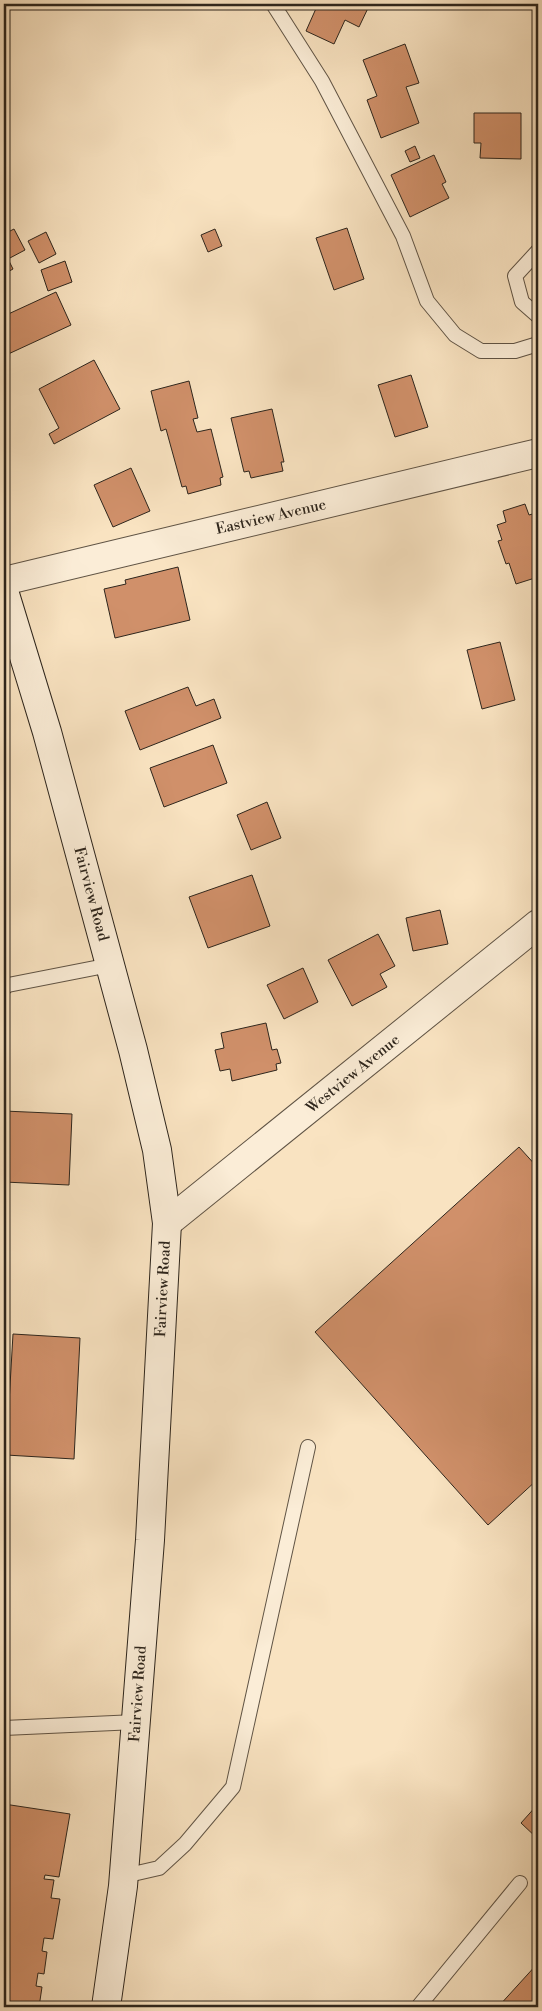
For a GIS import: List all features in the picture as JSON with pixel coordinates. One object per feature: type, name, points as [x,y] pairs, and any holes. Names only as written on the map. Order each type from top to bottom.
[{"type":"main road","name":"Eastview Avenue","points":[[4,581],[538,453]]},
{"type":"main road","name":"Fairview Road","points":[[4,591],[47,732],[110,965],[157,1150],[167,1223],[151,1530],[124,1876],[106,2007]]},
{"type":"main road","name":"Westview Avenue","points":[[167,1223],[538,924]]},
{"type":"lane","points":[[274,4],[332,98],[403,236],[427,301],[455,335],[481,351],[515,351],[538,344]]},
{"type":"lane","points":[[538,251],[515,276],[522,302],[538,316]]},
{"type":"lane","points":[[4,988],[8,985],[110,965]]},
{"type":"lane","points":[[124,1876],[159,1868],[185,1844],[232,1787],[308,1446]]},
{"type":"lane","points":[[4,1728],[136,1722]]},
{"type":"lane","points":[[418,2007],[520,1883]]},
{"type":"building","points":[[318,4],[364,4],[369,6],[359,27],[345,20],[334,44],[306,31]]},
{"type":"building","points":[[405,44],[419,83],[406,87],[419,123],[381,138],[367,100],[377,96],[363,60]]},
{"type":"building","points":[[474,113],[521,113],[521,159],[480,158],[481,143],[474,143]]},
{"type":"building","points":[[415,146],[420,158],[410,162],[405,151]]},
{"type":"building","points":[[434,155],[446,182],[442,184],[449,198],[410,217],[391,175]]},
{"type":"building","points":[[347,228],[364,279],[334,290],[316,238]]},
{"type":"building","points":[[14,229],[25,250],[8,259],[13,269],[4,274],[4,234]]},
{"type":"building","points":[[215,229],[222,246],[208,252],[201,235]]},
{"type":"building","points":[[46,232],[56,254],[39,263],[28,241]]},
{"type":"building","points":[[65,261],[72,282],[48,291],[41,270]]},
{"type":"building","points":[[56,292],[71,325],[4,356],[4,316]]},
{"type":"building","points":[[94,360],[120,409],[54,444],[49,434],[59,428],[39,389]]},
{"type":"building","points":[[411,375],[428,427],[395,437],[378,385]]},
{"type":"building","points":[[189,381],[198,418],[193,419],[197,432],[211,429],[223,477],[220,478],[221,485],[188,494],[186,486],[182,487],[166,429],[161,431],[151,391]]},
{"type":"building","points":[[272,409],[284,462],[281,462],[283,471],[251,478],[249,471],[244,472],[231,418]]},
{"type":"building","points":[[131,468],[150,511],[113,527],[94,485]]},
{"type":"building","points":[[525,504],[529,515],[536,513],[538,520],[538,577],[516,584],[509,563],[506,564],[498,541],[502,540],[497,525],[506,522],[503,511]]},
{"type":"building","points":[[178,567],[190,620],[115,638],[104,589],[126,584],[125,580]]},
{"type":"building","points":[[500,642],[515,700],[482,709],[467,650]]},
{"type":"building","points":[[188,687],[196,706],[214,699],[221,718],[140,750],[125,711]]},
{"type":"building","points":[[213,745],[227,783],[164,807],[150,768]]},
{"type":"building","points":[[267,802],[281,838],[251,850],[237,815]]},
{"type":"building","points":[[252,875],[270,926],[208,948],[189,897]]},
{"type":"building","points":[[440,910],[448,944],[413,951],[406,918]]},
{"type":"building","points":[[378,934],[395,966],[380,974],[387,987],[352,1006],[328,960]]},
{"type":"building","points":[[303,968],[318,1002],[284,1019],[267,985]]},
{"type":"building","points":[[266,1023],[272,1050],[277,1049],[281,1063],[276,1064],[277,1070],[232,1081],[230,1069],[220,1071],[215,1050],[224,1048],[221,1033]]},
{"type":"building","points":[[4,1111],[72,1114],[69,1185],[4,1182]]},
{"type":"building","points":[[519,1147],[538,1168],[538,1479],[488,1525],[315,1332]]},
{"type":"building","points":[[13,1334],[80,1338],[74,1459],[6,1455]]},
{"type":"building","points":[[4,1804],[70,1814],[59,1877],[45,1875],[44,1879],[54,1880],[51,1898],[60,1899],[53,1939],[44,1938],[42,1951],[47,1952],[44,1974],[38,1973],[36,1986],[42,1987],[39,2007],[4,2007]]},
{"type":"building","points":[[538,1804],[538,1839],[521,1823]]},
{"type":"building","points":[[538,1963],[538,2007],[498,2007]]}]
